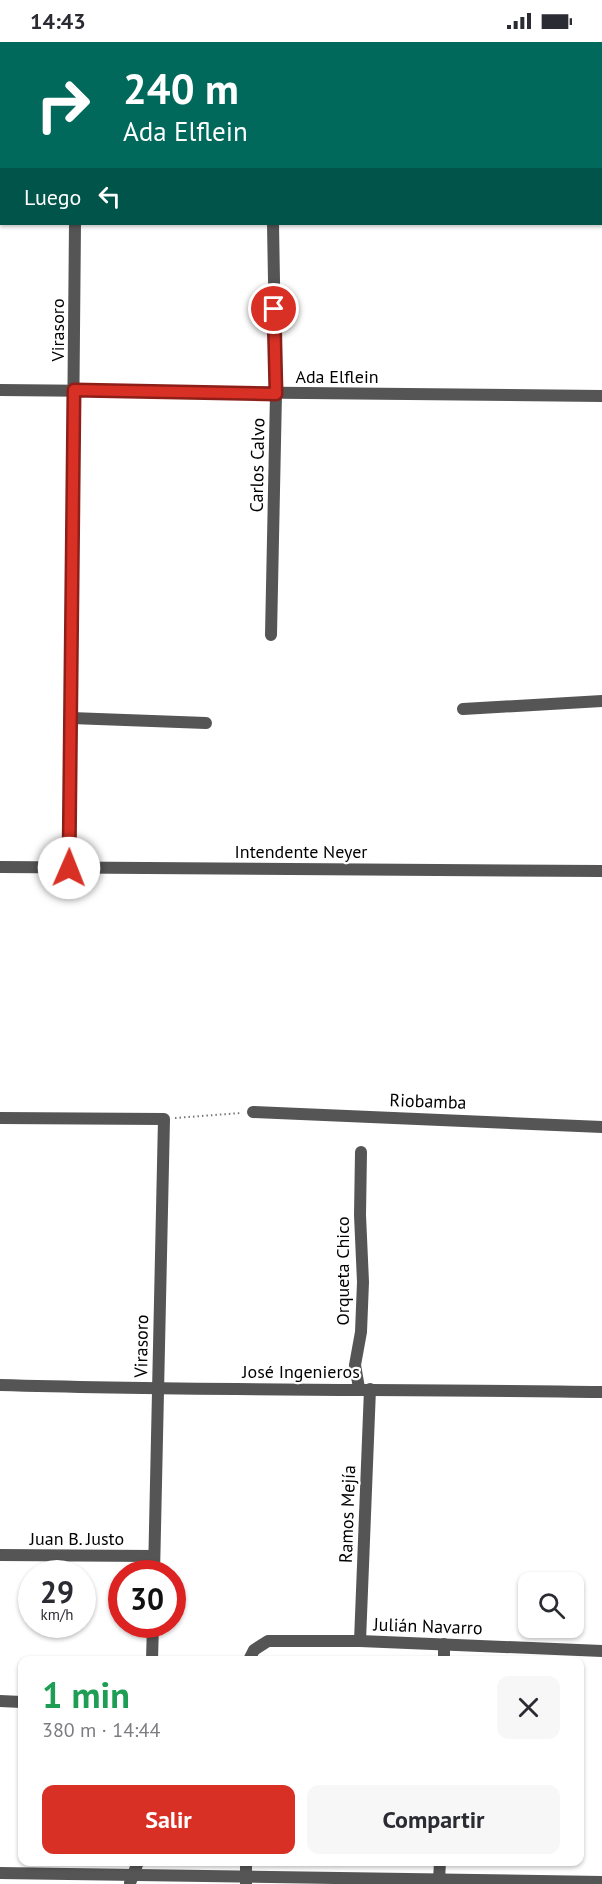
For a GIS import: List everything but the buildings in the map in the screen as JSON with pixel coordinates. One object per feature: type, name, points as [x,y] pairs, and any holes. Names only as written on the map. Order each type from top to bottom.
[{"type":"street","name":"Virasoro","points":[[69,868],[75,225]]},
{"type":"street","name":"Carlos Calvo","points":[[271,635],[276,394],[273,225]]},
{"type":"street","name":"Ada Elflein","points":[[0,390],[602,396]]},
{"type":"street","points":[[464,709],[602,701]]},
{"type":"street","points":[[71,718],[206,723]]},
{"type":"street","name":"Intendente Neyer","points":[[0,867],[602,871]]},
{"type":"street","name":"Riobamba","points":[[253,1112],[602,1127]]},
{"type":"street","points":[[0,1118],[164,1119]]},
{"type":"street","name":"Virasoro","points":[[154,1557],[164,1119]]},
{"type":"street","name":"Orqueta Chico","points":[[361,1152],[360,1215],[363,1282],[361,1332],[355,1365],[364,1388]]},
{"type":"street","name":"José Ingenieros","points":[[0,1385],[158,1390],[364,1388],[602,1392]]},
{"type":"street","name":"Ramos Mejía","points":[[360,1641],[364,1388]]},
{"type":"street","name":"Juan B. Justo","points":[[0,1555],[154,1557]]},
{"type":"street","points":[[152,1656],[153,1638]]},
{"type":"street","name":"Julián Navarro","points":[[252,1655],[268,1641],[360,1641],[602,1651]]},
{"type":"street","points":[[444,1644],[444,1656]]},
{"type":"street","points":[[0,1701],[18,1702]]},
{"type":"street","points":[[131,1880],[136,1866]]},
{"type":"street","points":[[439,1880],[440,1866]]},
{"type":"street","points":[[0,1873],[131,1880],[602,1882]]},
{"type":"path","points":[[164,1119],[253,1112]]},
{"type":"route","points":[[69,868],[74,390],[276,394],[274,309]]}]
